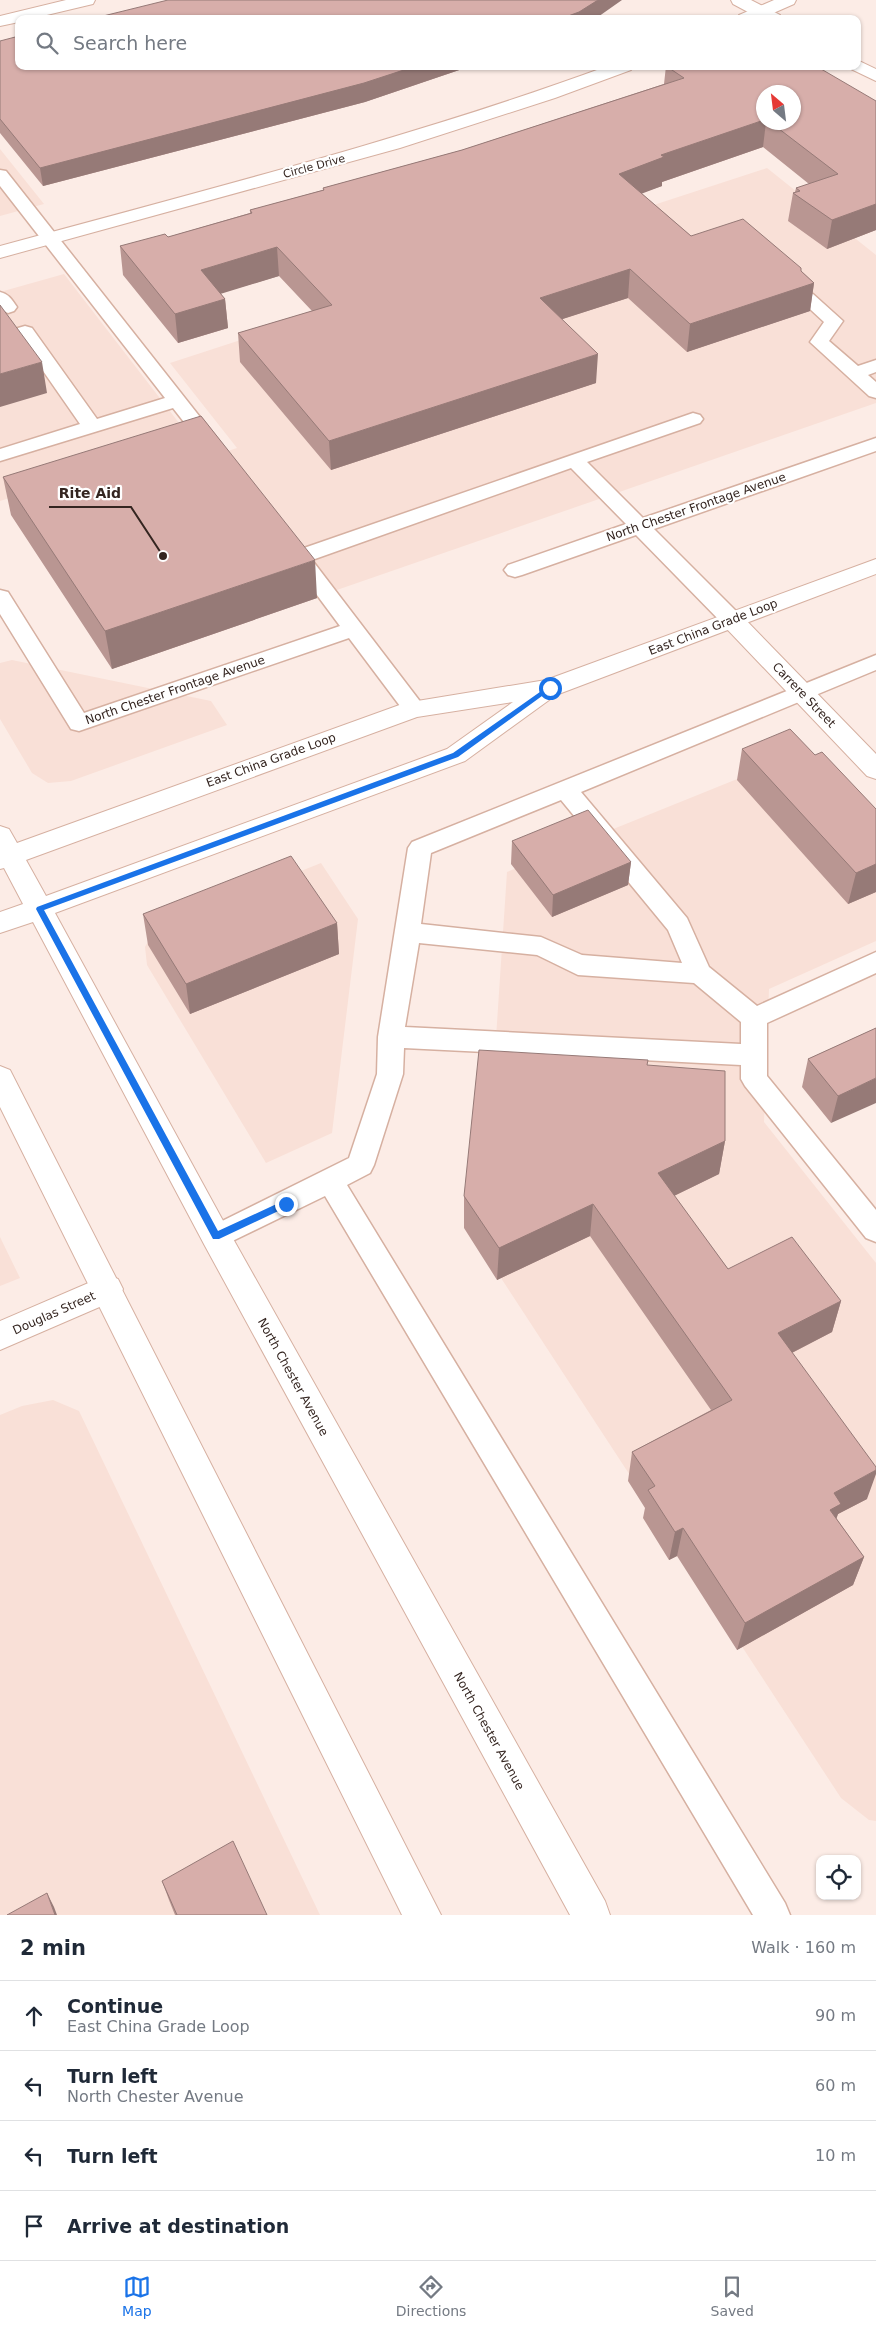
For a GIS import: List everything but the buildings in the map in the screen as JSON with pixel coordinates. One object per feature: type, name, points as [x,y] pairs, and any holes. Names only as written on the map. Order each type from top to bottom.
[{"type":"main road","points":[[25,15],[87,0]]},
{"type":"main road","points":[[740,0],[768,15],[788,0]]},
{"type":"main road","points":[[0,21],[15,17]]},
{"type":"main road","points":[[861,67],[876,76]]},
{"type":"main road","name":"Circle Drive","points":[[0,252],[370,150],[480,117],[614,70]]},
{"type":"main road","name":"East China Grade Loop","points":[[4,850],[414,708],[550,688],[876,566]]},
{"type":"main road","name":"Carrere Street","points":[[732,620],[876,770]]},
{"type":"main road","name":"East China Grade Loop","points":[[0,923],[456,755],[550,688]]},
{"type":"main road","name":"North Chester Avenue","points":[[4,850],[40,909],[216,1237],[591,1915]]},
{"type":"main road","points":[[0,1078],[422,1915]]},
{"type":"main road","name":"Douglas Street","points":[[0,1336],[107,1289]]},
{"type":"lane","points":[[0,175],[48,239],[226,463]]},
{"type":"lane","points":[[807,298],[834,321],[819,342],[876,392]]},
{"type":"lane","points":[[25,332],[92,426]]},
{"type":"lane","points":[[855,373],[876,366]]},
{"type":"lane","points":[[0,455],[177,400]]},
{"type":"lane","points":[[299,557],[693,419]]},
{"type":"lane","name":"North Chester Frontage Avenue","points":[[515,570],[876,444]]},
{"type":"lane","points":[[574,460],[732,620]]},
{"type":"lane","points":[[281,533],[414,708]]},
{"type":"lane","name":"North Chester Frontage Avenue","points":[[0,597],[79,723],[355,628]]},
{"type":"lane","points":[[216,1237],[360,1165],[390,1074],[390,1037],[420,848],[876,662]]},
{"type":"lane","points":[[565,788],[678,925],[699,973],[754,1018]]},
{"type":"lane","points":[[408,932],[541,946],[578,965],[609,966],[671,973],[699,973]]},
{"type":"lane","points":[[754,1018],[876,962]]},
{"type":"lane","points":[[754,1018],[754,1079],[876,1230]]},
{"type":"lane","points":[[390,1037],[754,1055]]},
{"type":"lane","points":[[330,1181],[773,1915]]},
{"type":"shaded area","points":[[0,149],[44,204],[0,216]]},
{"type":"shaded area","points":[[767,168],[876,255],[876,403],[282,609],[21,518],[237,448],[170,363]]},
{"type":"shaded area","points":[[64,274],[186,432],[176,445],[0,501],[0,292]]},
{"type":"shaded area","points":[[12,660],[211,701],[227,725],[71,781],[48,783],[32,773],[0,719],[0,663]]},
{"type":"shaded area","points":[[762,769],[876,847],[876,941],[769,989],[764,1122],[876,1263],[876,1821],[869,1820],[841,1798],[482,1249],[507,872]]},
{"type":"shaded area","points":[[321,863],[358,919],[332,1133],[266,1163],[147,965],[145,947],[155,929]]},
{"type":"shaded area","points":[[0,1237],[20,1278],[0,1286]]},
{"type":"shaded area","points":[[53,1400],[79,1411],[320,1915],[0,1915],[0,1415],[22,1406]]},
{"type":"place","name":"Rite Aid","points":[[163,556]]},
{"type":"route","points":[[286,1204],[216,1237],[40,909],[456,755],[550,688]]}]
